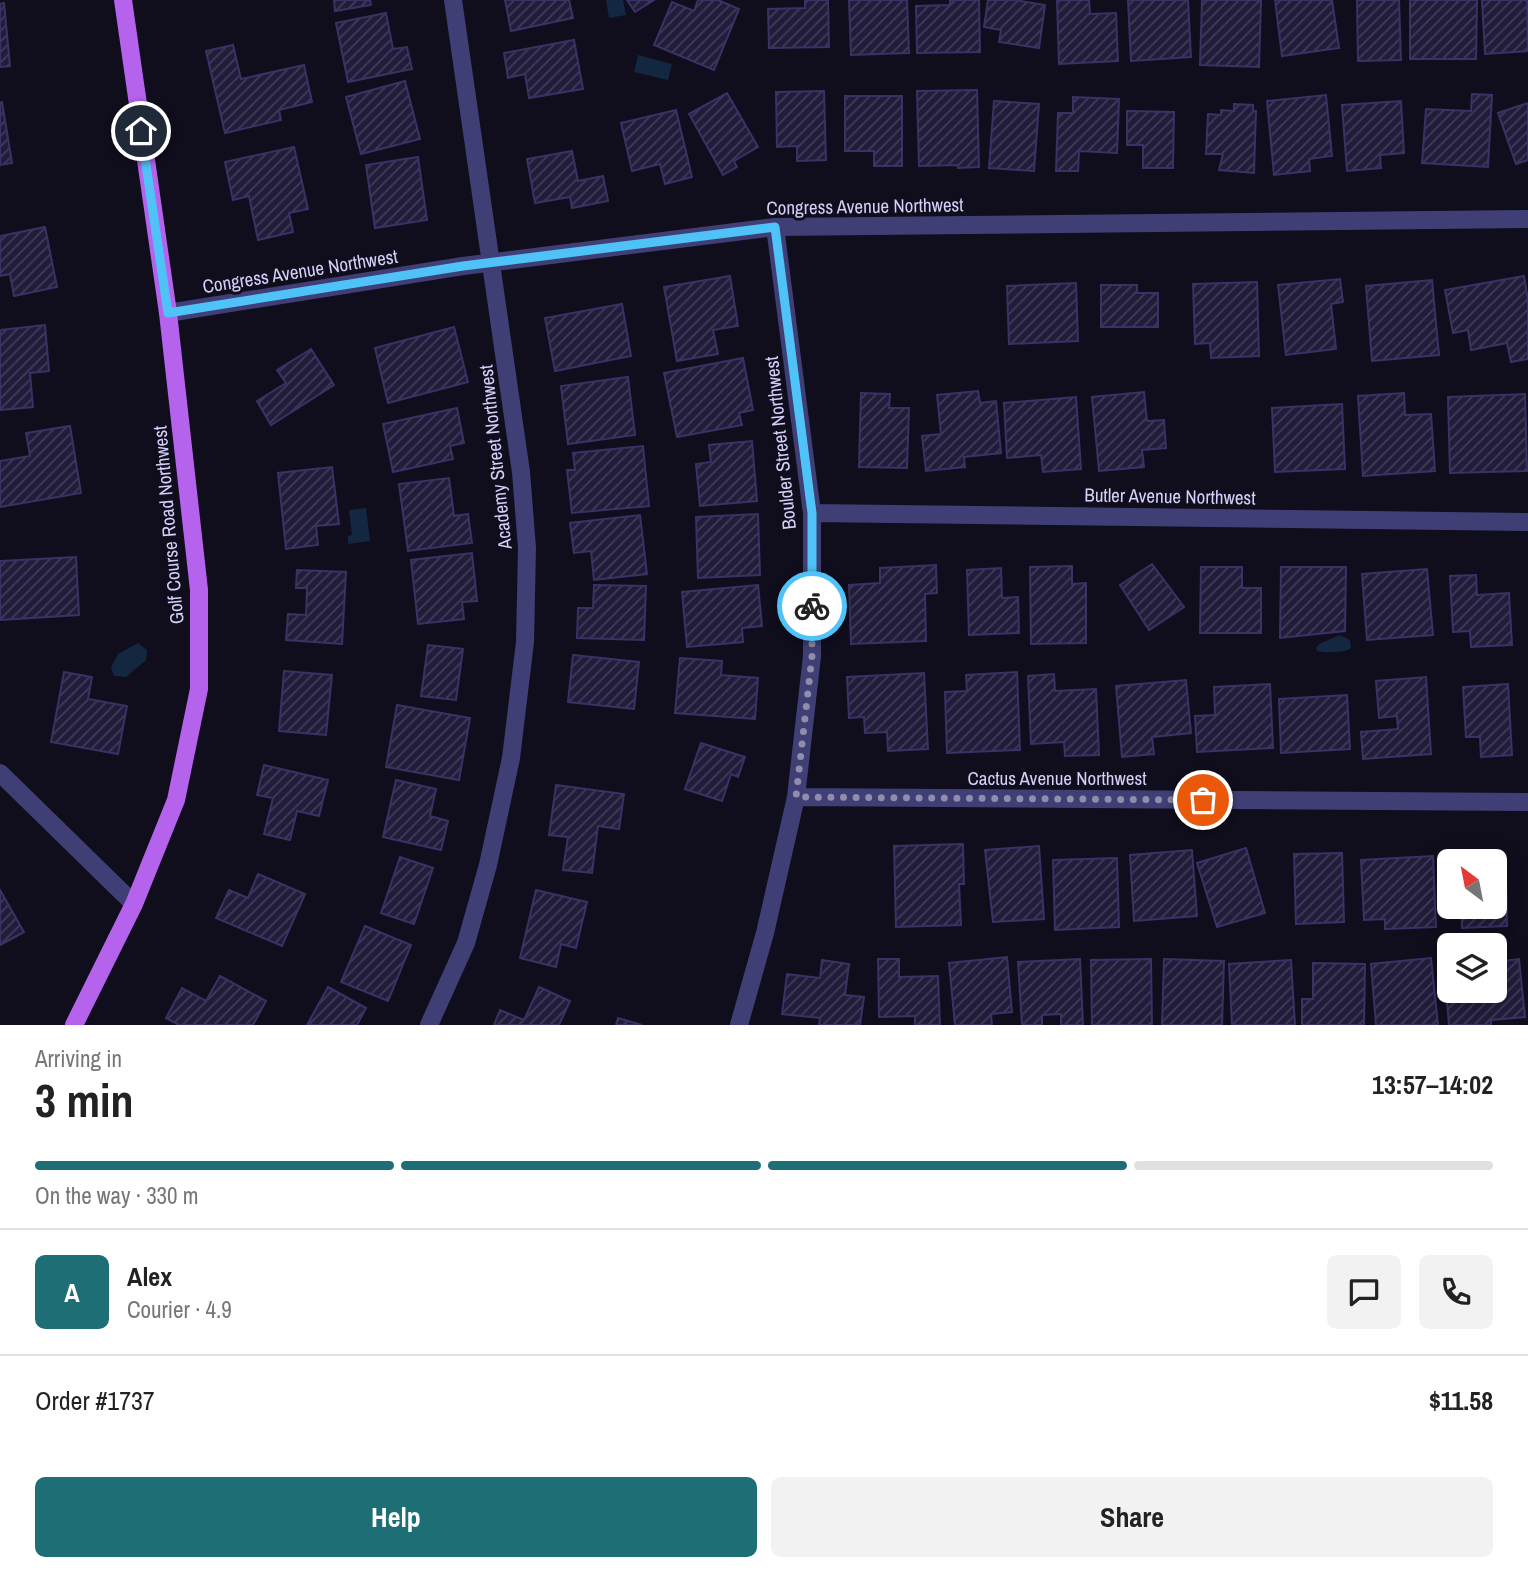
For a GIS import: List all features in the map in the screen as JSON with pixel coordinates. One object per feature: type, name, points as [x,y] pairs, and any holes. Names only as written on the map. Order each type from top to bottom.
[{"type":"main road","name":"Golf Course Road Northwest","points":[[74,1025],[134,904],[176,800],[200,689],[199,590],[168,313],[123,0]]},
{"type":"street","name":"Academy Street Northwest","points":[[429,1025],[466,943],[488,864],[511,758],[525,642],[527,548],[521,472],[453,0]]},
{"type":"street","name":"Congress Avenue Northwest","points":[[168,313],[491,263],[775,227],[1528,219]]},
{"type":"street","name":"Boulder Street Northwest","points":[[739,1025],[765,933],[796,797],[812,656],[812,513],[775,227]]},
{"type":"street","name":"Butler Avenue Northwest","points":[[812,513],[1528,522]]},
{"type":"street","points":[[0,773],[134,904]]},
{"type":"street","name":"Cactus Avenue Northwest","points":[[796,797],[1528,802]]},
{"type":"water","points":[[606,0],[623,0],[626,15],[609,18]]},
{"type":"water","points":[[638,55],[672,64],[668,80],[634,72]]},
{"type":"water","points":[[366,508],[370,541],[348,544],[348,536],[352,535],[349,510]]},
{"type":"water","points":[[1340,635],[1350,640],[1351,648],[1340,652],[1317,651],[1319,644]]},
{"type":"water","points":[[138,643],[147,650],[146,660],[126,677],[114,676],[111,667],[118,654]]},
{"type":"building","points":[[334,0],[370,0],[371,5],[335,11]]},
{"type":"building","points":[[505,0],[569,0],[573,18],[511,31]]},
{"type":"building","points":[[627,0],[654,0],[635,12]]},
{"type":"building","points":[[698,0],[718,0],[739,9],[714,70],[654,45],[672,2],[694,11]]},
{"type":"building","points":[[805,0],[828,0],[829,47],[769,48],[768,9],[805,8]]},
{"type":"building","points":[[849,0],[907,0],[909,53],[851,55]]},
{"type":"building","points":[[950,0],[979,0],[980,52],[917,53],[916,6],[950,5]]},
{"type":"building","points":[[988,0],[1014,0],[1045,5],[1039,48],[999,42],[1001,30],[984,27]]},
{"type":"building","points":[[1057,0],[1089,0],[1090,14],[1116,13],[1118,61],[1059,64]]},
{"type":"building","points":[[1128,0],[1188,0],[1191,57],[1131,61]]},
{"type":"building","points":[[1202,0],[1261,0],[1259,67],[1200,65]]},
{"type":"building","points":[[1275,0],[1332,0],[1339,48],[1282,56]]},
{"type":"building","points":[[1357,0],[1399,0],[1401,60],[1358,61]]},
{"type":"building","points":[[1410,0],[1477,0],[1476,59],[1410,59]]},
{"type":"building","points":[[1482,0],[1527,0],[1528,51],[1485,54]]},
{"type":"building","points":[[4,3],[10,66],[0,67],[0,4]]},
{"type":"building","points":[[386,13],[393,49],[407,47],[412,69],[348,82],[336,23]]},
{"type":"building","points":[[574,40],[583,89],[529,98],[525,74],[508,78],[504,53]]},
{"type":"building","points":[[233,45],[241,79],[304,65],[312,102],[279,110],[281,120],[225,133],[206,51]]},
{"type":"building","points":[[405,81],[420,139],[361,154],[346,97]]},
{"type":"building","points":[[977,90],[979,167],[919,166],[917,91]]},
{"type":"building","points":[[824,91],[826,160],[797,161],[797,146],[777,147],[776,92]]},
{"type":"building","points":[[727,93],[758,147],[734,161],[737,167],[723,175],[689,114]]},
{"type":"building","points":[[1472,94],[1492,95],[1488,167],[1422,163],[1426,109],[1471,111]]},
{"type":"building","points":[[1326,95],[1332,156],[1309,159],[1310,171],[1274,175],[1267,101]]},
{"type":"building","points":[[845,96],[902,96],[902,166],[874,166],[874,151],[845,151]]},
{"type":"building","points":[[1073,97],[1119,99],[1117,153],[1079,151],[1078,171],[1056,171],[1058,113],[1073,113]]},
{"type":"building","points":[[994,101],[1039,104],[1034,171],[989,168]]},
{"type":"building","points":[[1401,101],[1404,153],[1380,155],[1381,168],[1347,171],[1342,105]]},
{"type":"building","points":[[2,102],[12,163],[0,165],[0,103]]},
{"type":"building","points":[[1528,103],[1528,160],[1516,164],[1498,113]]},
{"type":"building","points":[[1234,104],[1253,105],[1253,111],[1256,111],[1254,173],[1219,170],[1223,154],[1206,154],[1208,114],[1221,115],[1221,110],[1234,111]]},
{"type":"building","points":[[676,110],[692,177],[665,184],[660,164],[632,171],[621,123]]},
{"type":"building","points":[[1127,111],[1174,112],[1173,168],[1143,168],[1143,145],[1127,145]]},
{"type":"building","points":[[294,147],[308,209],[289,213],[293,232],[258,240],[249,196],[233,200],[225,162]]},
{"type":"building","points":[[572,151],[578,181],[603,176],[608,201],[572,208],[570,197],[535,203],[527,159]]},
{"type":"building","points":[[418,157],[427,220],[375,228],[366,165]]},
{"type":"building","points":[[45,227],[57,287],[14,296],[10,274],[0,276],[0,236]]},
{"type":"building","points":[[730,276],[738,326],[713,330],[718,354],[677,361],[664,287]]},
{"type":"building","points":[[1524,276],[1528,300],[1528,359],[1511,362],[1507,343],[1471,350],[1468,330],[1453,333],[1445,290]]},
{"type":"building","points":[[1340,279],[1343,302],[1331,304],[1336,349],[1286,355],[1278,285]]},
{"type":"building","points":[[1432,280],[1439,355],[1372,361],[1366,286]]},
{"type":"building","points":[[1257,282],[1259,356],[1211,358],[1210,343],[1195,344],[1193,284]]},
{"type":"building","points":[[1076,283],[1078,341],[1009,344],[1007,286]]},
{"type":"building","points":[[1101,285],[1137,285],[1137,293],[1158,293],[1158,327],[1101,327]]},
{"type":"building","points":[[622,304],[631,356],[555,371],[545,318]]},
{"type":"building","points":[[45,325],[49,371],[30,373],[33,407],[0,410],[0,330]]},
{"type":"building","points":[[454,327],[468,382],[388,403],[375,348]]},
{"type":"building","points":[[311,349],[334,385],[271,425],[257,401],[286,383],[277,370]]},
{"type":"building","points":[[743,358],[753,410],[739,413],[742,425],[677,437],[664,373]]},
{"type":"building","points":[[628,377],[635,435],[568,444],[561,386]]},
{"type":"building","points":[[978,391],[980,403],[996,401],[1001,453],[964,457],[965,467],[926,471],[922,436],[941,434],[937,395]]},
{"type":"building","points":[[1144,392],[1147,421],[1164,420],[1166,448],[1142,450],[1144,467],[1099,471],[1092,397]]},
{"type":"building","points":[[861,393],[890,394],[889,408],[909,408],[907,468],[859,467]]},
{"type":"building","points":[[1404,393],[1405,415],[1431,414],[1435,471],[1363,476],[1358,396]]},
{"type":"building","points":[[1525,394],[1527,471],[1450,473],[1448,397]]},
{"type":"building","points":[[1076,397],[1081,469],[1043,472],[1041,455],[1007,458],[1004,403]]},
{"type":"building","points":[[1342,404],[1345,469],[1275,472],[1272,408]]},
{"type":"building","points":[[457,408],[464,443],[450,446],[453,459],[393,472],[383,424]]},
{"type":"building","points":[[70,426],[81,493],[0,507],[0,461],[30,456],[26,433]]},
{"type":"building","points":[[752,441],[757,501],[700,506],[696,464],[711,462],[709,445]]},
{"type":"building","points":[[643,446],[649,506],[572,513],[567,470],[575,470],[573,453]]},
{"type":"building","points":[[332,467],[339,524],[316,526],[318,545],[286,549],[278,473]]},
{"type":"building","points":[[449,478],[454,516],[468,514],[472,543],[408,551],[399,484]]},
{"type":"building","points":[[758,514],[760,575],[698,578],[696,517]]},
{"type":"building","points":[[640,515],[647,574],[594,580],[591,551],[574,553],[570,523]]},
{"type":"building","points":[[472,553],[477,601],[462,602],[464,619],[418,624],[411,560]]},
{"type":"building","points":[[76,557],[79,615],[0,620],[0,561]]},
{"type":"building","points":[[1152,564],[1184,607],[1149,630],[1120,585]]},
{"type":"building","points":[[936,565],[937,593],[925,594],[926,641],[851,644],[849,585],[880,583],[880,568]]},
{"type":"building","points":[[1072,566],[1072,584],[1086,583],[1086,643],[1031,644],[1030,567]]},
{"type":"building","points":[[1201,567],[1242,567],[1242,588],[1261,588],[1261,633],[1200,633]]},
{"type":"building","points":[[1281,567],[1346,567],[1345,631],[1280,638]]},
{"type":"building","points":[[1001,568],[1002,598],[1018,597],[1019,633],[969,635],[967,570]]},
{"type":"building","points":[[1427,569],[1433,635],[1367,640],[1362,574]]},
{"type":"building","points":[[297,570],[346,572],[342,644],[286,640],[288,614],[306,615],[307,588],[296,588]]},
{"type":"building","points":[[1476,575],[1477,595],[1509,593],[1512,645],[1471,647],[1470,631],[1453,632],[1450,576]]},
{"type":"building","points":[[594,585],[646,586],[644,640],[577,638],[578,608],[593,608]]},
{"type":"building","points":[[758,585],[762,626],[742,628],[743,642],[687,647],[682,592]]},
{"type":"building","points":[[428,645],[463,649],[456,700],[421,696]]},
{"type":"building","points":[[573,655],[639,662],[634,709],[568,702]]},
{"type":"building","points":[[680,658],[722,661],[721,675],[758,678],[755,719],[675,713]]},
{"type":"building","points":[[284,671],[332,675],[326,735],[279,731]]},
{"type":"building","points":[[64,672],[92,677],[88,699],[127,706],[118,754],[51,742]]},
{"type":"building","points":[[1017,672],[1020,750],[947,753],[945,692],[967,691],[966,675]]},
{"type":"building","points":[[924,673],[928,749],[888,751],[887,732],[865,733],[864,717],[849,718],[847,677]]},
{"type":"building","points":[[1054,674],[1055,691],[1096,689],[1099,755],[1065,756],[1064,742],[1031,744],[1028,676]]},
{"type":"building","points":[[1426,677],[1431,754],[1363,759],[1361,732],[1398,729],[1397,716],[1379,718],[1376,681]]},
{"type":"building","points":[[1186,680],[1191,733],[1152,737],[1154,754],[1122,757],[1116,686]]},
{"type":"building","points":[[1270,684],[1273,748],[1197,752],[1195,716],[1215,715],[1214,687]]},
{"type":"building","points":[[1508,684],[1512,755],[1481,757],[1480,737],[1466,737],[1463,687]]},
{"type":"building","points":[[1347,695],[1350,749],[1281,753],[1279,699]]},
{"type":"building","points":[[397,705],[470,718],[459,780],[386,767]]},
{"type":"building","points":[[701,743],[745,757],[738,777],[731,774],[722,801],[685,789]]},
{"type":"building","points":[[264,765],[328,780],[319,816],[297,811],[290,840],[264,834],[273,798],[257,795]]},
{"type":"building","points":[[396,780],[436,789],[430,816],[448,821],[441,850],[383,837]]},
{"type":"building","points":[[556,785],[624,794],[619,829],[598,826],[592,873],[563,870],[568,837],[549,835]]},
{"type":"building","points":[[963,844],[964,884],[959,884],[961,925],[896,927],[894,846]]},
{"type":"building","points":[[1039,846],[1044,919],[993,922],[985,850]]},
{"type":"building","points":[[1246,848],[1265,913],[1217,927],[1197,863]]},
{"type":"building","points":[[1192,850],[1197,916],[1134,921],[1130,855]]},
{"type":"building","points":[[1342,853],[1344,922],[1296,924],[1294,854]]},
{"type":"building","points":[[1433,856],[1436,927],[1385,929],[1385,919],[1364,920],[1361,860]]},
{"type":"building","points":[[400,857],[433,868],[414,924],[381,913]]},
{"type":"building","points":[[1117,858],[1119,927],[1055,930],[1053,860]]},
{"type":"building","points":[[258,874],[305,894],[282,946],[216,918],[229,890],[248,898]]},
{"type":"building","points":[[0,890],[24,932],[0,945]]},
{"type":"building","points":[[536,890],[587,902],[576,948],[561,944],[556,967],[520,958]]},
{"type":"building","points":[[1462,919],[1507,919],[1507,926],[1462,928]]},
{"type":"building","points":[[365,926],[411,945],[388,1001],[341,982]]},
{"type":"building","points":[[1007,957],[1012,1012],[991,1014],[992,1025],[955,1025],[949,963]]},
{"type":"building","points":[[1431,958],[1438,1025],[1376,1025],[1371,964]]},
{"type":"building","points":[[878,959],[899,959],[899,977],[938,976],[940,1025],[915,1025],[915,1016],[879,1017]]},
{"type":"building","points":[[1080,959],[1083,1025],[1061,1025],[1061,1014],[1042,1015],[1042,1025],[1022,1025],[1018,962]]},
{"type":"building","points":[[1151,959],[1152,1025],[1092,1025],[1091,960]]},
{"type":"building","points":[[1164,959],[1224,961],[1222,1025],[1162,1025]]},
{"type":"building","points":[[1519,959],[1525,1017],[1491,1020],[1491,1025],[1449,1025],[1447,1003],[1507,1003],[1507,960]]},
{"type":"building","points":[[822,960],[849,964],[845,995],[864,997],[860,1025],[819,1025],[820,1018],[782,1014],[787,974],[820,978]]},
{"type":"building","points":[[1291,960],[1295,1025],[1232,1025],[1229,964]]},
{"type":"building","points":[[1313,963],[1365,964],[1364,1025],[1302,1025],[1302,999],[1313,999]]},
{"type":"building","points":[[220,976],[266,1001],[253,1025],[179,1025],[166,1018],[182,988],[206,1001]]},
{"type":"building","points":[[328,987],[366,1008],[357,1025],[307,1025]]},
{"type":"building","points":[[539,987],[570,1001],[559,1025],[494,1025],[500,1010],[524,1020]]},
{"type":"building","points":[[618,1018],[642,1025],[616,1025]]},
{"type":"way so far","points":[[812,606],[812,656],[796,797],[1203,800]]},
{"type":"route","points":[[141,131],[168,313],[463,266],[775,227],[812,513],[812,606]]}]
